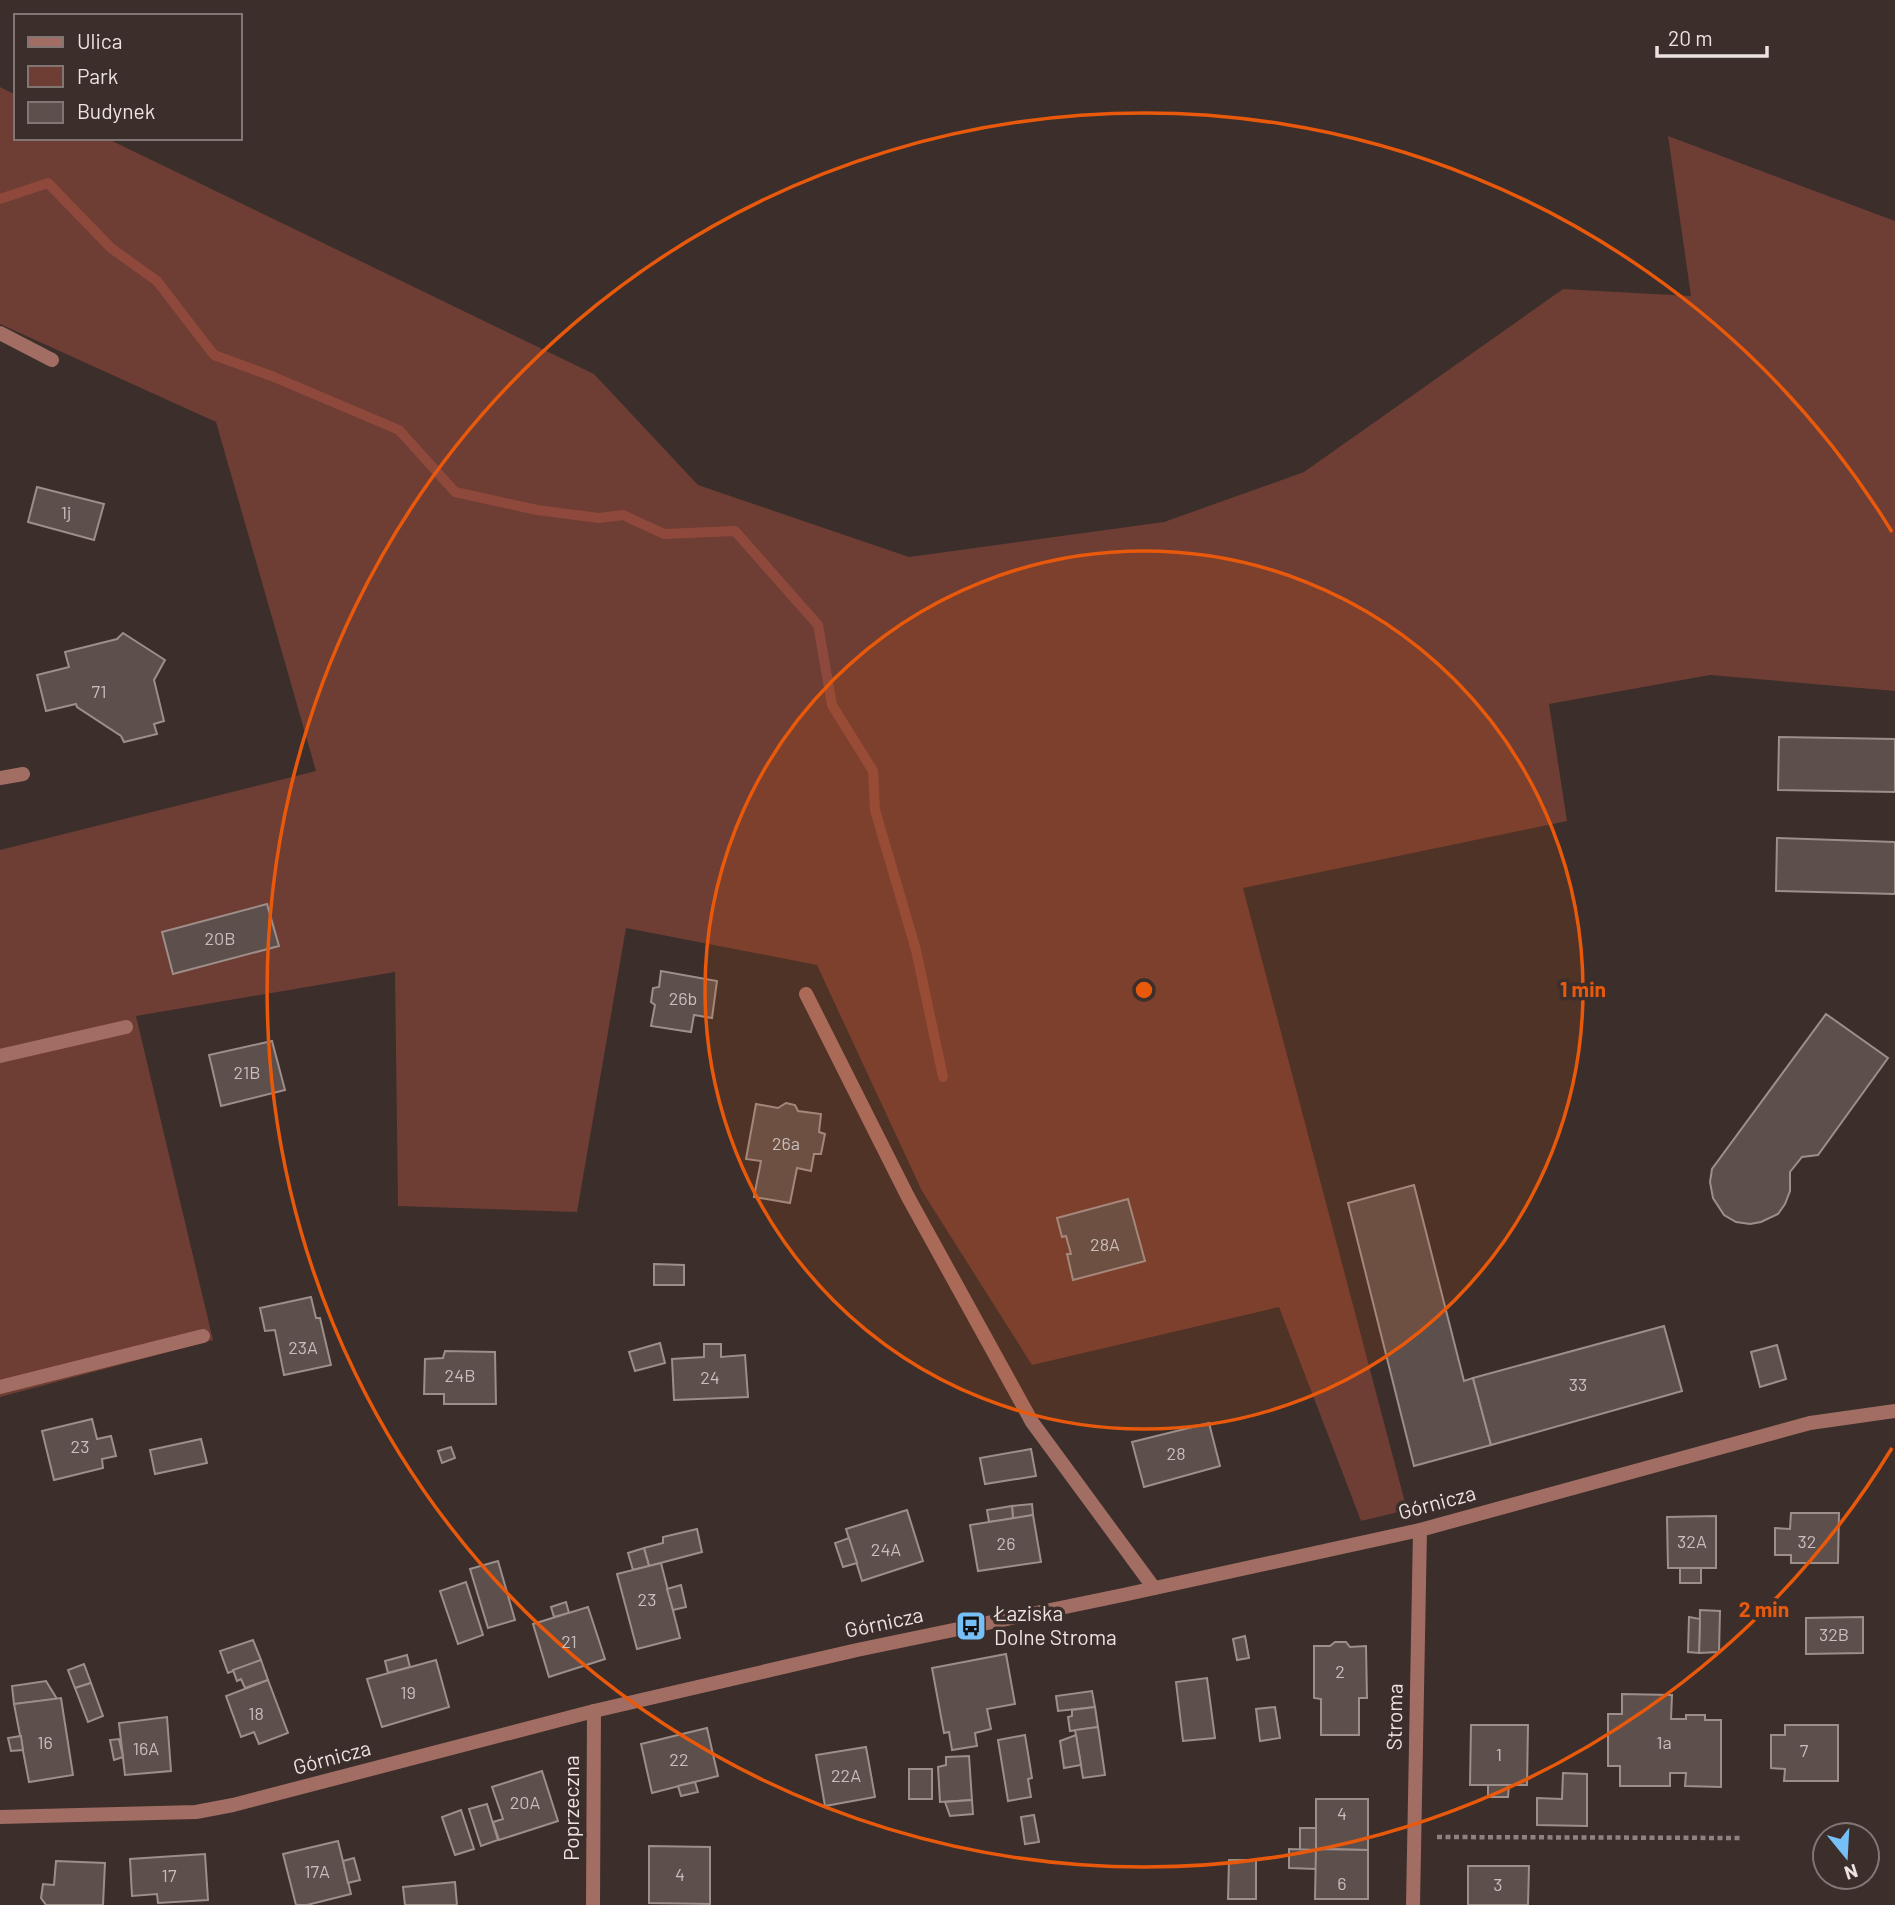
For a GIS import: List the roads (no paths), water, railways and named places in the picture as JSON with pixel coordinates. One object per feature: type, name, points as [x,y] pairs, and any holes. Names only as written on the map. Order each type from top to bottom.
[{"type":"street","points":[[0,333],[52,360]]},
{"type":"street","points":[[0,778],[23,774]]},
{"type":"street","points":[[806,994],[908,1197],[1032,1422],[1154,1588]]},
{"type":"street","points":[[0,1056],[126,1027]]},
{"type":"street","points":[[0,1387],[203,1336]]},
{"type":"street","name":"Górnicza","points":[[0,1817],[196,1812],[233,1805],[594,1711],[857,1650],[1420,1530],[1810,1423],[1895,1411]]},
{"type":"street","name":"Stroma","points":[[1413,1905],[1420,1530]]},
{"type":"street","name":"Poprzeczna","points":[[593,1905],[594,1711]]},
{"type":"waterway","points":[[0,199],[48,183],[111,248],[157,281],[214,355],[274,377],[399,430],[455,492],[537,510],[599,518],[623,515],[664,534],[735,531],[818,625],[832,705],[873,771],[875,810],[916,950],[943,1077]]},
{"type":"place","name":"Łaziska Dolne Stroma","points":[[971,1626]]}]
